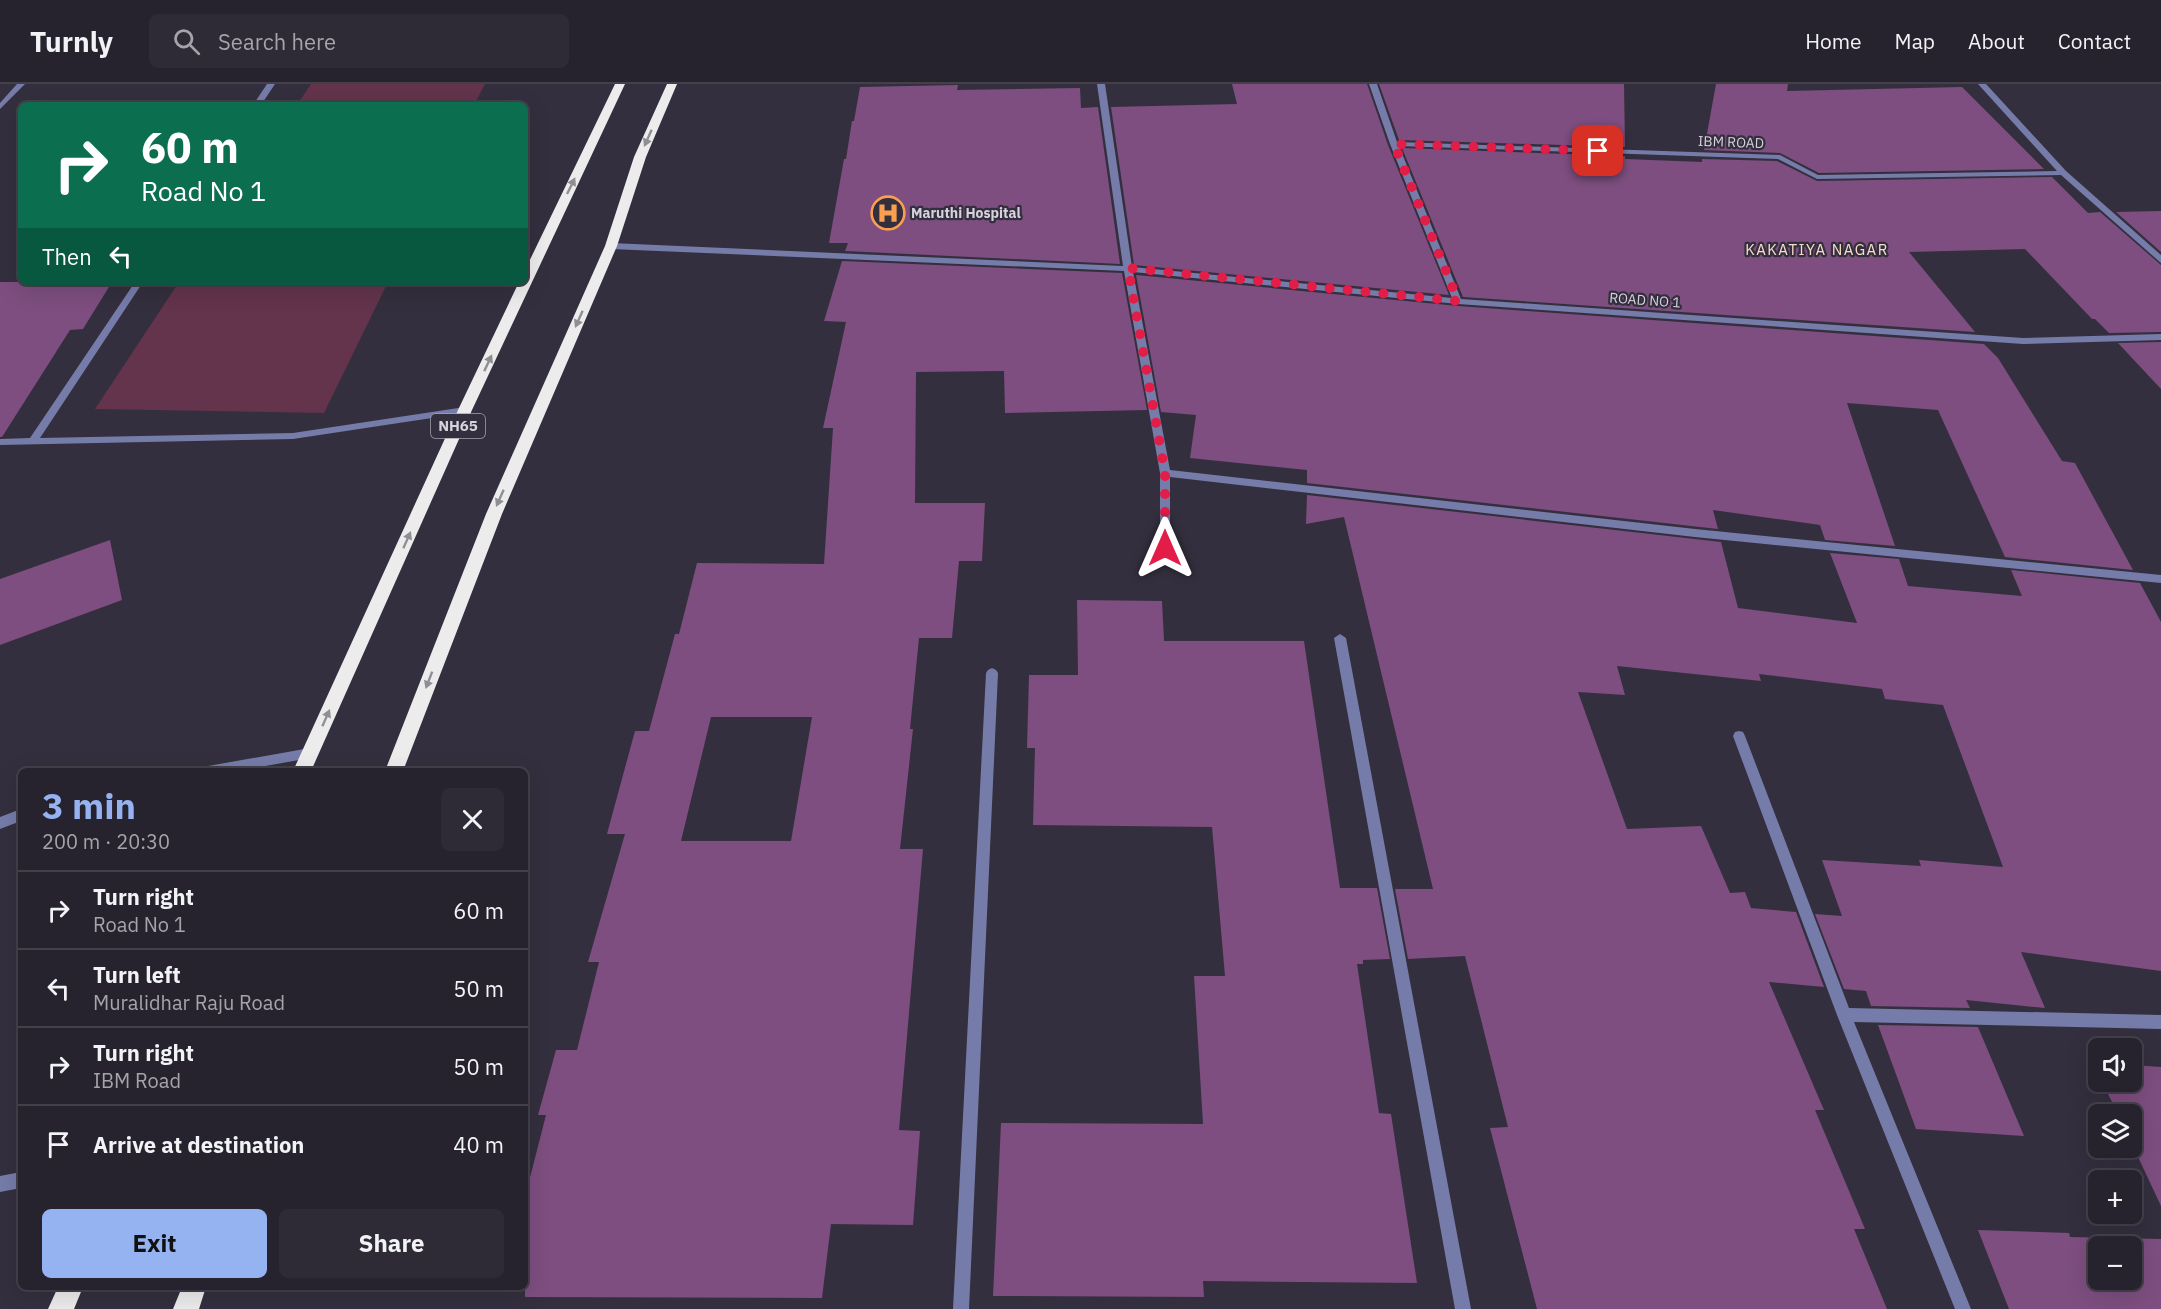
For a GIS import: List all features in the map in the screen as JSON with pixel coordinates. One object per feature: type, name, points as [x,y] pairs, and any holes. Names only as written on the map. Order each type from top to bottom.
[{"type":"highway","name":"NH65","points":[[528,277],[620,84]]},
{"type":"highway","points":[[395,768],[494,514],[611,246],[640,157],[672,84]]},
{"type":"highway","name":"NH65","points":[[303,768],[465,410],[524,285]]},
{"type":"highway","points":[[61,1309],[70,1290]]},
{"type":"highway","points":[[186,1309],[193,1290]]},
{"type":"street","points":[[0,107],[21,84]]},
{"type":"street","points":[[259,102],[271,84]]},
{"type":"street","points":[[1101,84],[1128,268],[1165,473],[1165,548]]},
{"type":"street","points":[[1373,84],[1394,144],[1458,301]]},
{"type":"street","points":[[1982,84],[2063,173],[2161,260]]},
{"type":"street","name":"IBM ROAD","points":[[1394,144],[1780,157],[1817,177],[2063,173]]},
{"type":"street","name":"ROAD NO 1","points":[[611,246],[1128,268],[1458,301],[2023,341],[2161,337]]},
{"type":"street","points":[[32,442],[137,285]]},
{"type":"street","points":[[0,442],[293,435],[465,410]]},
{"type":"street","points":[[1165,473],[1695,533],[2161,579]]},
{"type":"street","points":[[1340,638],[1463,1309]]},
{"type":"street","points":[[961,1309],[992,672]]},
{"type":"street","points":[[1739,736],[1844,1015],[1963,1309]]},
{"type":"street","points":[[225,768],[310,753]]},
{"type":"street","points":[[0,822],[18,815]]},
{"type":"street","points":[[1844,1015],[2161,1022]]},
{"type":"street","points":[[0,1184],[18,1181]]},
{"type":"shaded area","points":[[311,84],[485,84],[476,102],[299,102]]},
{"type":"shaded area","points":[[177,285],[387,285],[324,413],[95,409]]},
{"type":"building","points":[[1232,84],[1367,84],[1388,145],[1449,295],[1134,265],[1111,107],[1237,104]]},
{"type":"building","points":[[1379,84],[1624,84],[1625,147],[1399,140]]},
{"type":"building","points":[[1716,84],[1788,84],[1787,91],[1962,87],[2044,169],[1819,173],[1780,153],[1704,150]]},
{"type":"building","points":[[958,85],[957,90],[1080,88],[1081,108],[1098,107],[1120,264],[845,251],[848,243],[829,243],[860,87]]},
{"type":"building","points":[[1402,148],[1625,156],[1625,159],[1702,162],[1702,159],[1777,161],[1817,181],[2052,177],[2088,213],[2100,212],[2161,265],[2161,332],[2109,333],[2095,319],[2092,319],[2025,249],[1909,252],[1975,332],[1463,297]]},
{"type":"building","points":[[2161,211],[2161,252],[2116,212]]},
{"type":"building","points":[[842,261],[1122,273],[1147,410],[1005,413],[1004,371],[916,372],[915,503],[985,503],[982,561],[959,561],[952,638],[919,638],[910,729],[913,729],[900,849],[923,849],[899,1130],[920,1131],[913,1225],[831,1224],[822,1298],[525,1297],[525,1290],[528,1290],[528,1185],[546,1115],[538,1115],[556,1050],[577,1050],[599,962],[588,962],[625,834],[607,834],[635,731],[649,731],[675,634],[679,634],[697,563],[824,564],[833,428],[823,428],[846,322],[824,321]],"holes":[[[711,717],[812,717],[791,841],[681,841]]]},
{"type":"building","points":[[1136,275],[1458,306],[1984,344],[1998,358],[2062,461],[2075,463],[2133,570],[2005,557],[1938,410],[1847,403],[1895,546],[1825,540],[1820,525],[1713,510],[1718,529],[1307,483],[1307,470],[1190,458],[1196,415],[1161,412]]},
{"type":"building","points":[[0,282],[18,282],[18,285],[110,285],[83,329],[70,330],[0,437]]},
{"type":"building","points":[[2161,342],[2161,389],[2118,343]]},
{"type":"building","points":[[1307,495],[1721,542],[1738,608],[1857,623],[1830,553],[1899,559],[1908,586],[2022,596],[2011,570],[2140,583],[2161,622],[2161,971],[2021,952],[2045,1008],[1966,1000],[1970,1008],[1871,1006],[1866,991],[1844,989],[1815,914],[1842,916],[1822,860],[1921,866],[1919,860],[2003,867],[1943,705],[1885,699],[1882,689],[1759,674],[1761,681],[1617,666],[1625,695],[1578,692],[1627,829],[1701,826],[1730,893],[1745,892],[1751,908],[1796,912],[1824,987],[1769,982],[1824,1110],[1815,1110],[1865,1229],[1854,1229],[1887,1309],[1537,1309],[1490,1128],[1508,1127],[1465,956],[1408,959],[1395,889],[1433,889],[1344,517],[1306,524]]},
{"type":"building","points":[[110,540],[122,600],[0,645],[0,579]]},
{"type":"building","points":[[1077,600],[1162,601],[1164,641],[1304,641],[1340,888],[1377,888],[1390,959],[1363,960],[1363,964],[1357,964],[1379,1113],[1391,1114],[1417,1283],[1203,1281],[1204,1297],[993,1296],[1001,1123],[1203,1124],[1194,976],[1225,976],[1212,827],[1033,825],[1035,748],[1027,748],[1029,675],[1078,675]]},
{"type":"building","points":[[1878,1025],[1978,1027],[2024,1136],[1916,1129]]},
{"type":"building","points":[[2142,1066],[2161,1067],[2161,1206],[2139,1158],[2142,1158],[2142,1104],[2113,1104],[2107,1092],[2142,1092]]},
{"type":"building","points":[[1978,1230],[2069,1233],[2070,1237],[2088,1237],[2088,1290],[2142,1290],[2142,1239],[2161,1239],[2161,1309],[2009,1309]]},
{"type":"place","name":"Maruthi Hospital","points":[[888,213]]},
{"type":"district","name":"KAKATIYA NAGAR","points":[[1817,250]]},
{"type":"route","points":[[1165,548],[1165,473],[1128,268],[1458,301],[1394,144],[1598,151]]}]
